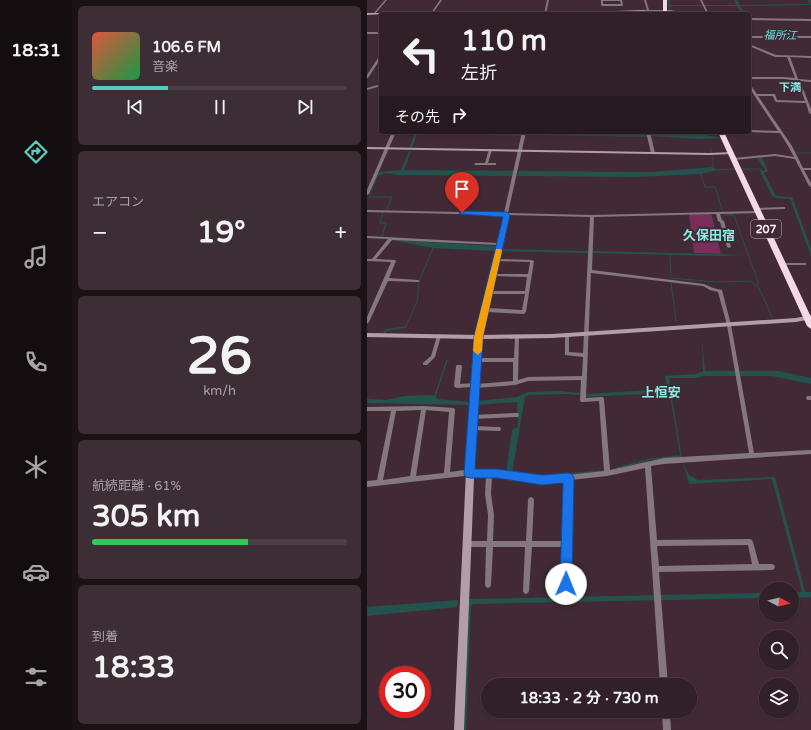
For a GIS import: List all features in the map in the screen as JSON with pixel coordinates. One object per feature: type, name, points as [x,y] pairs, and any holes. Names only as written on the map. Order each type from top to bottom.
[{"type":"highway","points":[[665,0],[667,11]]},
{"type":"highway","name":"207","points":[[722,134],[809,318],[811,326]]},
{"type":"street","points":[[374,14],[386,0]]},
{"type":"street","points":[[430,12],[441,0]]},
{"type":"street","points":[[602,0],[621,0],[622,5],[613,5],[602,5],[602,0]]},
{"type":"street","points":[[645,0],[646,11]]},
{"type":"street","points":[[701,0],[707,12]]},
{"type":"street","points":[[545,12],[548,1]]},
{"type":"street","points":[[613,5],[615,12],[667,11]]},
{"type":"street","points":[[367,14],[379,14]]},
{"type":"street","points":[[751,19],[811,20]]},
{"type":"street","points":[[367,33],[379,33]]},
{"type":"street","points":[[751,33],[811,36]]},
{"type":"street","points":[[751,37],[811,36]]},
{"type":"street","points":[[751,47],[769,54],[811,57]]},
{"type":"street","points":[[788,56],[810,111]]},
{"type":"street","points":[[367,78],[379,59]]},
{"type":"street","points":[[751,78],[784,78],[798,81],[811,81]]},
{"type":"street","points":[[367,89],[379,86]]},
{"type":"street","points":[[751,88],[797,158],[811,186]]},
{"type":"street","points":[[755,95],[774,95],[776,101],[782,102],[807,102]]},
{"type":"street","points":[[751,131],[782,134]]},
{"type":"street","points":[[367,194],[393,134]]},
{"type":"street","points":[[459,730],[466,544],[472,428],[479,337],[524,134]]},
{"type":"street","points":[[648,134],[653,153]]},
{"type":"street","points":[[367,148],[710,154],[733,156],[775,155],[797,158]]},
{"type":"street","points":[[486,164],[490,150]]},
{"type":"street","points":[[476,164],[495,164]]},
{"type":"street","points":[[803,169],[811,169]]},
{"type":"street","points":[[367,211],[592,216],[718,214],[784,208]]},
{"type":"street","points":[[718,214],[720,221],[722,221],[729,247]]},
{"type":"street","points":[[592,216],[585,334],[583,400],[601,399],[607,473]]},
{"type":"street","points":[[367,237],[500,244]]},
{"type":"street","points":[[373,260],[390,238]]},
{"type":"street","points":[[367,260],[394,261],[367,322]]},
{"type":"street","points":[[485,310],[524,312],[532,261],[496,260]]},
{"type":"street","points":[[783,264],[805,264]]},
{"type":"street","points":[[589,271],[704,285],[721,292],[729,325],[752,456]]},
{"type":"street","points":[[493,275],[530,276]]},
{"type":"street","points":[[386,280],[418,281]]},
{"type":"street","points":[[489,292],[527,293]]},
{"type":"street","points":[[367,335],[517,337],[729,325],[809,318]]},
{"type":"street","points":[[567,335],[567,354],[584,355]]},
{"type":"street","points":[[425,364],[433,357],[439,336]]},
{"type":"street","points":[[515,383],[517,337]]},
{"type":"street","points":[[477,360],[516,360]]},
{"type":"street","points":[[459,366],[457,386],[515,383],[528,379],[583,378]]},
{"type":"street","points":[[367,408],[424,408],[452,410],[447,475]]},
{"type":"street","points":[[379,483],[394,408]]},
{"type":"street","points":[[413,479],[424,408]]},
{"type":"street","points":[[473,417],[516,415]]},
{"type":"street","points":[[472,428],[498,429]]},
{"type":"street","points":[[367,484],[447,475],[489,473],[542,480],[607,473],[648,464],[679,460],[811,452]]},
{"type":"street","points":[[648,464],[663,678]]},
{"type":"street","points":[[488,585],[491,515],[488,494],[489,473]]},
{"type":"street","points":[[566,584],[568,478]]},
{"type":"street","points":[[526,591],[531,500]]},
{"type":"street","points":[[654,543],[750,542],[756,567]]},
{"type":"street","points":[[466,544],[567,544]]},
{"type":"street","points":[[656,569],[772,567]]},
{"type":"street","points":[[666,718],[667,730]]},
{"type":"shaded area","points":[[668,0],[670,0],[670,5],[736,5],[734,0],[737,0],[740,5],[810,4],[807,0],[810,0],[811,5],[740,6],[744,12],[741,12],[737,6],[670,6],[671,12],[669,12]]},
{"type":"shaded area","points":[[415,134],[417,134],[412,148],[409,148]]},
{"type":"shaded area","points":[[453,134],[522,134],[522,136]]},
{"type":"shaded area","points":[[647,134],[647,137],[526,135]]},
{"type":"shaded area","points":[[650,134],[705,135],[722,138],[700,139],[651,136]]},
{"type":"shaded area","points":[[409,151],[411,151],[404,170],[514,171],[513,176],[399,175],[385,173],[377,177],[379,172],[401,170]]},
{"type":"shaded area","points":[[762,157],[768,171],[764,173],[776,196],[792,197],[811,248],[811,256],[790,199],[776,198],[772,196],[759,169],[764,171],[765,169],[757,158]]},
{"type":"shaded area","points":[[713,167],[717,170],[701,174],[635,177],[517,176],[519,171],[652,172]]},
{"type":"shaded area","points":[[711,213],[721,254],[694,253],[689,214]]},
{"type":"shaded area","points":[[391,240],[496,246],[494,251],[433,248]]},
{"type":"shaded area","points":[[501,249],[589,251],[588,253],[500,251]]},
{"type":"shaded area","points":[[593,251],[749,255],[721,256],[593,253]]},
{"type":"shaded area","points":[[702,340],[705,371],[777,371],[811,378],[811,384],[772,376],[703,376],[697,378],[669,378],[672,396],[668,397],[667,393],[585,397],[585,394],[667,389],[665,376],[696,374],[703,371]]},
{"type":"shaded area","points":[[558,391],[581,393],[581,395],[529,395],[525,397],[512,474],[506,473],[512,430],[518,427],[517,402],[477,405],[477,401],[517,397],[528,392]]},
{"type":"shaded area","points":[[404,396],[436,396],[437,399],[469,402],[469,405],[367,403],[367,399],[387,400]]},
{"type":"shaded area","points":[[683,463],[689,475],[698,480],[775,477],[805,592],[811,592],[811,597],[799,598],[799,592],[802,591],[772,479],[689,484]]},
{"type":"shaded area","points":[[759,593],[759,598],[473,604],[471,606],[466,730],[464,730],[469,599]]},
{"type":"shaded area","points":[[458,600],[457,607],[367,616],[367,607]]},
{"type":"waterway","points":[[710,149],[712,153]]},
{"type":"waterway","points":[[796,153],[811,153]]},
{"type":"waterway","points":[[713,156],[713,168]]},
{"type":"waterway","points":[[715,170],[735,169]]},
{"type":"waterway","points":[[743,169],[759,169]]},
{"type":"waterway","points":[[701,174],[705,187],[715,187],[723,212]]},
{"type":"waterway","points":[[377,177],[369,197],[392,197],[387,209]]},
{"type":"waterway","points":[[382,237],[386,223],[380,223],[383,212]]},
{"type":"waterway","points":[[724,215],[734,215],[758,282],[756,286]]},
{"type":"waterway","points":[[405,327],[417,302],[419,282],[433,248]]},
{"type":"waterway","points":[[670,255],[671,278],[716,282],[750,281],[756,286]]},
{"type":"waterway","points":[[671,282],[676,322]]},
{"type":"waterway","points":[[756,286],[759,288],[772,317]]},
{"type":"waterway","points":[[384,333],[386,330],[405,327]]},
{"type":"waterway","points":[[435,396],[447,360]]},
{"type":"waterway","points":[[617,468],[651,459],[681,456],[671,396]]},
{"type":"waterway","points":[[527,475],[542,476],[603,471]]},
{"type":"slow traffic","points":[[478,351],[479,337],[498,251]]},
{"type":"district","name":"下満","points":[[790,87]]},
{"type":"district","name":"久保田宿","points":[[709,235]]},
{"type":"district","name":"上恒安","points":[[661,392]]},
{"type":"route","points":[[462,213],[507,215],[479,337],[470,474],[497,473],[517,478],[542,480],[568,478],[566,584]]},
{"type":"water label","name":"福所江","points":[[780,35]]}]
